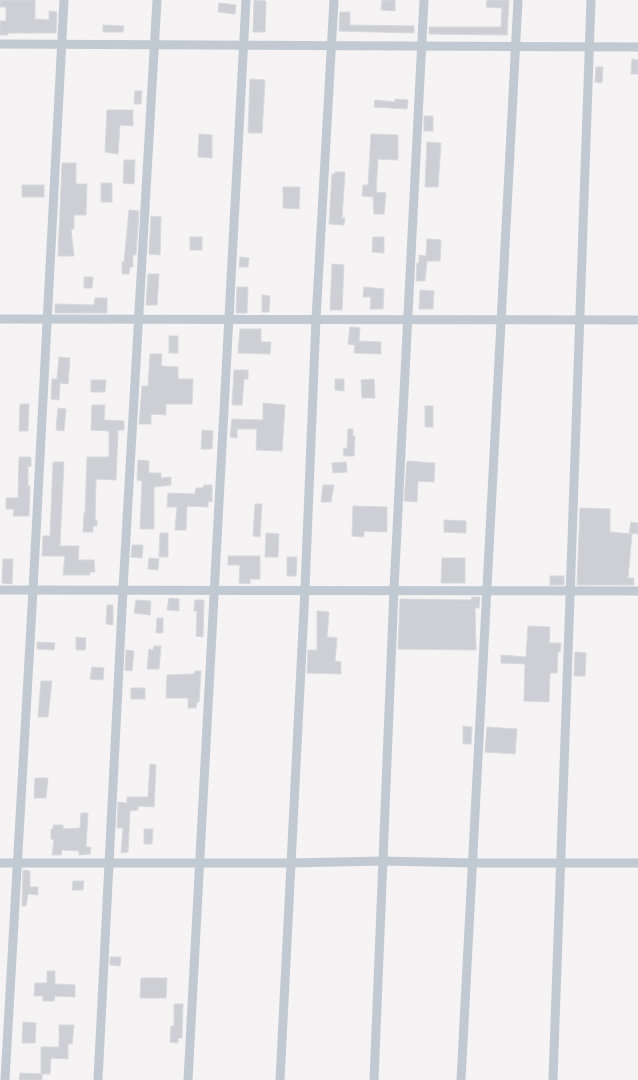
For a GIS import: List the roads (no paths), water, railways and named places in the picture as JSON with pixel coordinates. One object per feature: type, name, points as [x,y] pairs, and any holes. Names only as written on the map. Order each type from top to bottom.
[{"type":"street","points":[[5,1080],[48,319],[64,0]]},
{"type":"street","points":[[98,1080],[123,589],[157,0]]},
{"type":"street","points":[[188,1080],[246,0]]},
{"type":"street","points":[[280,1080],[305,589],[316,318],[330,45],[334,0]]},
{"type":"street","points":[[374,1080],[394,589],[424,0]]},
{"type":"street","points":[[461,1080],[518,0]]},
{"type":"street","points":[[553,1080],[591,0]]},
{"type":"street","points":[[0,44],[422,45],[589,48],[638,47]]},
{"type":"street","points":[[0,319],[316,318],[407,320],[638,320]]},
{"type":"street","points":[[0,590],[394,589],[638,591]]},
{"type":"street","points":[[0,863],[291,863],[383,861],[472,863],[638,863]]}]
